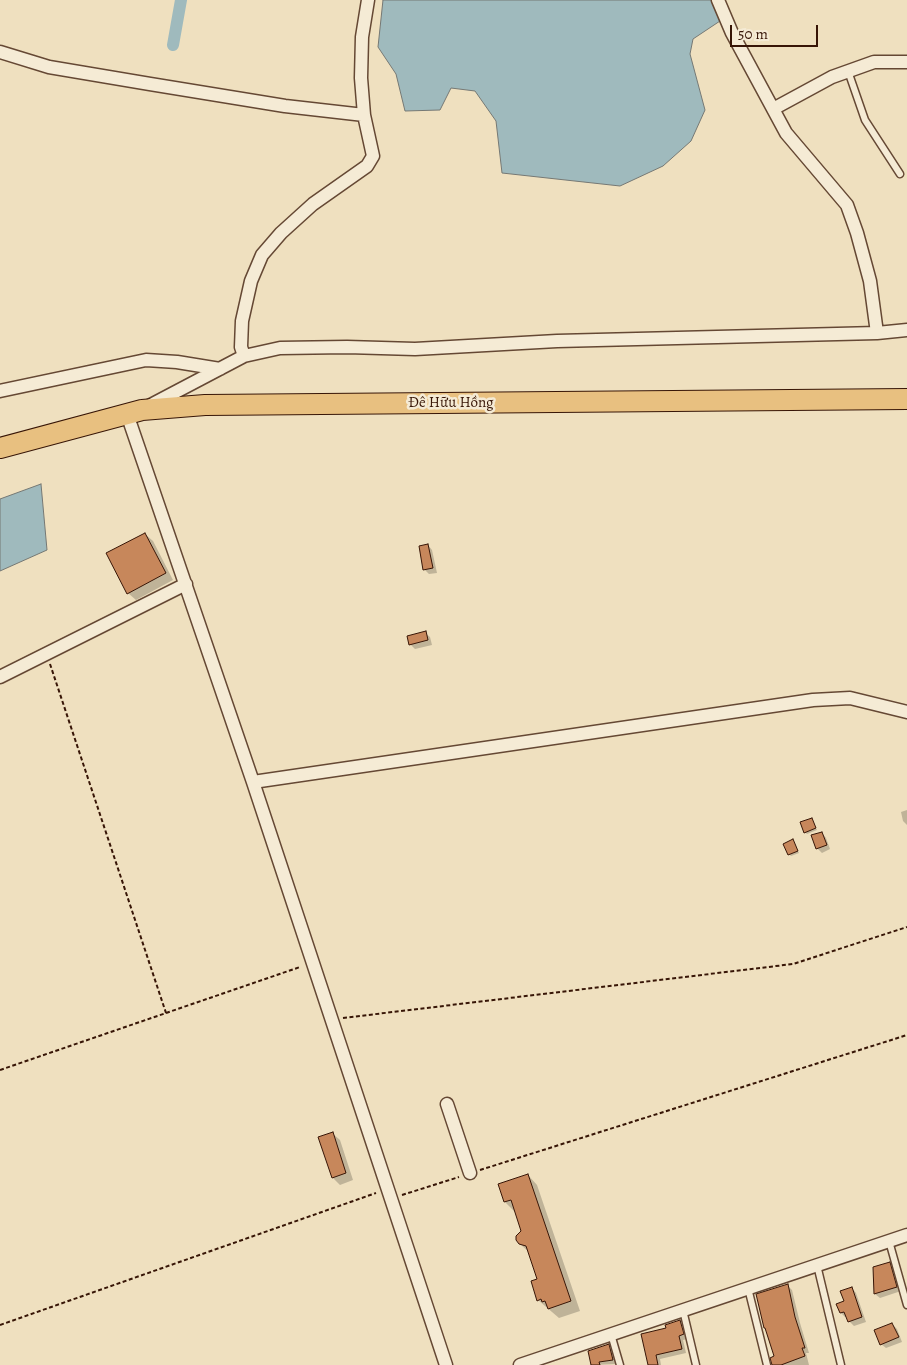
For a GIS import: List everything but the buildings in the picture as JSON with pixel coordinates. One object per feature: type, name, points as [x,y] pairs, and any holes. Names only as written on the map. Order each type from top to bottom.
[{"type":"main road","name":"Đê Hữu Hồng","points":[[0,448],[135,412],[205,405],[907,399]]},
{"type":"street","points":[[244,356],[241,347],[242,321],[251,280],[262,255],[281,233],[313,204],[367,166],[373,156],[364,115],[361,78],[362,37],[368,0]]},
{"type":"street","points":[[718,0],[732,33],[786,133],[847,205],[870,281],[877,333]]},
{"type":"street","points":[[0,52],[50,67],[285,106],[364,115]]},
{"type":"street","points":[[773,109],[832,77],[848,71],[874,62],[907,62]]},
{"type":"street","points":[[446,1365],[186,584],[135,412],[244,356],[280,348],[415,349],[557,341],[877,333],[907,330]]},
{"type":"street","points":[[0,391],[146,360],[177,362],[220,369]]},
{"type":"street","points":[[0,677],[186,584]]},
{"type":"street","points":[[253,782],[813,700],[850,698],[907,712]]},
{"type":"street","points":[[447,1104],[470,1173]]},
{"type":"street","points":[[520,1365],[545,1361],[611,1334],[907,1234]]},
{"type":"lane","points":[[848,71],[865,120],[900,174]]},
{"type":"lane","points":[[889,1241],[907,1305]]},
{"type":"lane","points":[[817,1265],[841,1365]]},
{"type":"lane","points":[[748,1288],[767,1365]]},
{"type":"lane","points":[[683,1310],[696,1365]]},
{"type":"lane","points":[[611,1334],[620,1365]]},
{"type":"path","points":[[46,654],[166,1013]]},
{"type":"path","points":[[332,1019],[793,964],[907,927]]},
{"type":"path","points":[[0,1070],[313,962]]},
{"type":"path","points":[[0,1325],[389,1194],[470,1173],[907,1035]]},
{"type":"water","points":[[383,0],[713,0],[723,19],[693,39],[690,54],[705,110],[691,141],[663,166],[620,186],[502,173],[496,121],[475,91],[451,88],[440,110],[405,111],[396,74],[378,47]]},
{"type":"water","points":[[41,484],[47,550],[0,571],[0,499]]},
{"type":"waterway","points":[[173,45],[181,0]]}]
